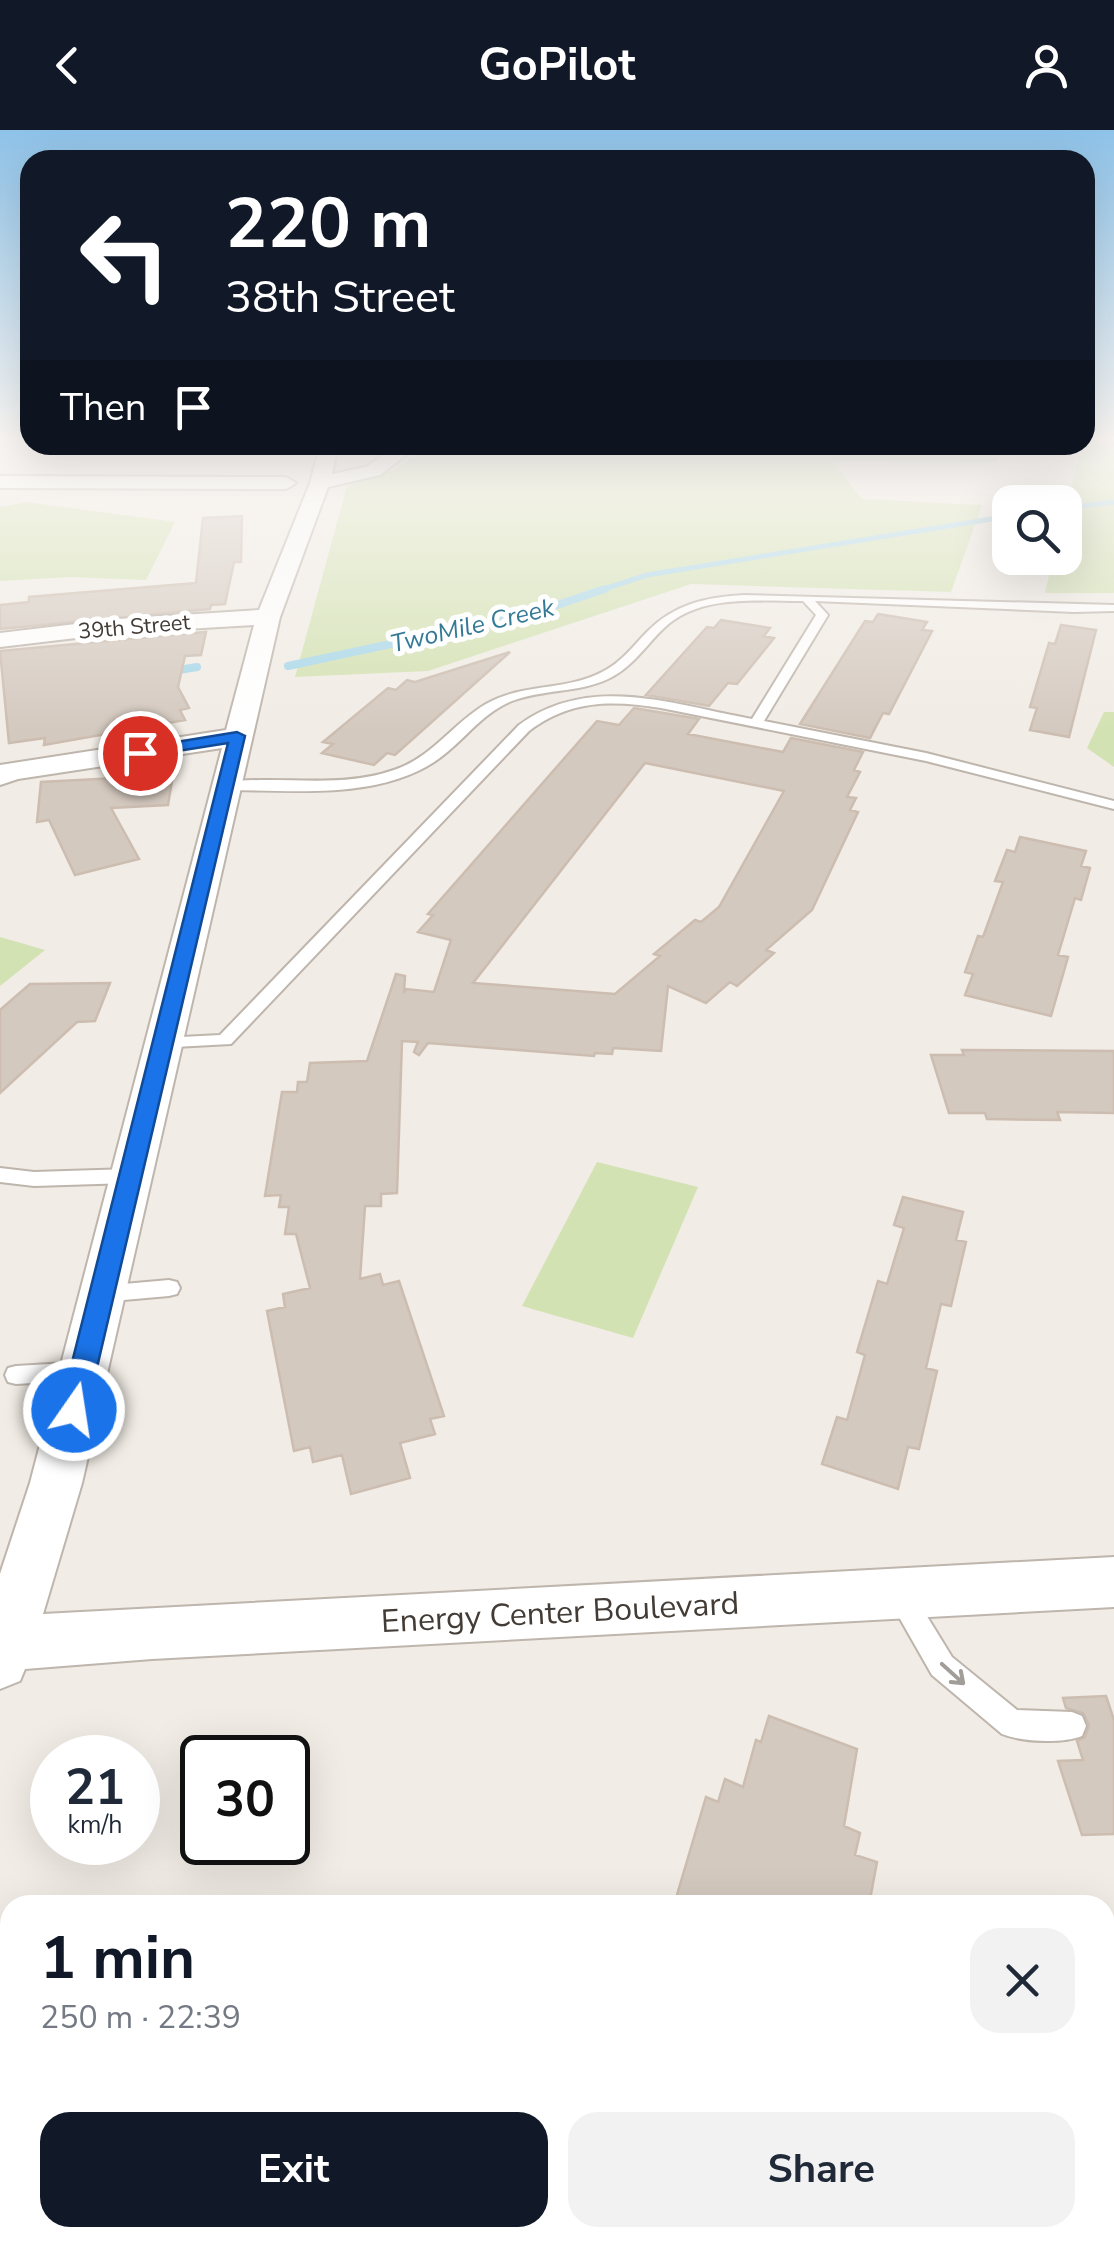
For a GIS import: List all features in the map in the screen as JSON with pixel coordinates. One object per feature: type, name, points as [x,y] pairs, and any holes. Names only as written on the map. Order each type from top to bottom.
[{"type":"street","points":[[2,1650],[56,1483],[237,736],[292,536]]},
{"type":"street","name":"39th Street","points":[[0,640],[136,624],[268,617]]},
{"type":"street","points":[[0,776],[11,771],[237,736]]},
{"type":"street","name":"Energy Center Boulevard","points":[[2,1650],[152,1632],[1114,1582]]},
{"type":"lane","points":[[756,724],[820,621],[822,615],[806,598]]},
{"type":"lane","points":[[225,786],[368,781],[420,765],[494,704],[611,672],[661,621],[715,601],[806,598],[1069,610],[1114,608]]},
{"type":"lane","points":[[162,1044],[225,1040],[524,728],[547,713],[584,700],[615,699],[936,756],[1114,804]]},
{"type":"lane","points":[[0,1175],[34,1180],[130,1176]]},
{"type":"lane","points":[[101,1294],[169,1288]]},
{"type":"lane","points":[[16,1375],[83,1371]]},
{"type":"lane","points":[[899,1594],[942,1666],[1012,1724],[1072,1726]]},
{"type":"green space","points":[[0,536],[168,536],[146,580],[70,577],[0,581]]},
{"type":"green space","points":[[333,536],[971,536],[951,592],[691,584],[428,671],[295,677]]},
{"type":"green space","points":[[1082,536],[1114,536],[1114,593],[1045,593],[1049,575],[1082,575]]},
{"type":"green space","points":[[1104,712],[1114,712],[1114,767],[1087,748]]},
{"type":"green space","points":[[0,937],[45,950],[0,986]]},
{"type":"green space","points":[[597,1162],[698,1187],[633,1338],[522,1306]]},
{"type":"building","points":[[201,536],[242,536],[241,562],[234,562],[225,604],[211,605],[210,609],[0,629],[0,605],[29,602],[29,597],[196,583]]},
{"type":"building","points":[[878,614],[927,622],[922,630],[932,631],[889,714],[883,713],[870,738],[800,724],[865,621],[873,622]]},
{"type":"building","points":[[721,620],[770,628],[764,636],[774,638],[737,684],[728,683],[709,706],[646,695],[707,627],[714,628]]},
{"type":"building","points":[[1061,625],[1096,630],[1069,737],[1030,730],[1037,708],[1030,707],[1049,643],[1055,644]]},
{"type":"building","points":[[206,632],[201,655],[185,656],[178,687],[189,708],[180,710],[185,720],[44,745],[45,738],[9,743],[0,651]]},
{"type":"building","points":[[510,652],[395,755],[387,753],[374,765],[322,753],[333,744],[323,742],[388,688],[396,690],[407,680],[415,682]]},
{"type":"building","points":[[634,708],[699,719],[688,734],[783,752],[791,738],[863,752],[854,770],[860,772],[847,797],[856,798],[850,810],[858,812],[812,910],[766,950],[774,953],[737,986],[730,982],[706,1003],[668,986],[661,1051],[613,1048],[612,1054],[594,1056],[428,1043],[419,1055],[414,1052],[418,1042],[402,1041],[397,1193],[381,1194],[381,1206],[365,1206],[360,1279],[380,1274],[383,1285],[399,1281],[444,1416],[430,1419],[435,1434],[400,1443],[410,1478],[351,1494],[342,1455],[313,1462],[310,1447],[294,1451],[267,1311],[285,1307],[283,1294],[310,1288],[296,1234],[285,1234],[289,1207],[279,1207],[281,1195],[265,1196],[282,1092],[297,1092],[298,1082],[307,1082],[310,1063],[367,1061],[396,974],[405,976],[404,993],[406,989],[434,992],[451,940],[418,932],[433,915],[428,914],[597,721],[619,725]],"holes":[[[645,763],[784,791],[719,907],[701,922],[695,920],[654,954],[660,956],[615,994],[473,983]]]},
{"type":"building","points":[[173,775],[168,805],[111,808],[139,859],[75,875],[49,820],[37,822],[41,782]]},
{"type":"building","points":[[1020,837],[1086,851],[1081,866],[1090,868],[1081,900],[1075,898],[1058,955],[1068,957],[1051,1016],[965,995],[973,974],[965,972],[1003,882],[995,881],[1007,850],[1015,852]]},
{"type":"building","points":[[110,983],[95,1021],[77,1022],[0,1093],[0,1010],[30,984]]},
{"type":"building","points":[[962,1050],[1114,1051],[1114,1113],[1057,1112],[1060,1120],[987,1119],[985,1113],[949,1113],[931,1055],[964,1055]]},
{"type":"building","points":[[903,1197],[963,1212],[956,1240],[966,1242],[951,1306],[941,1304],[926,1368],[937,1371],[919,1449],[908,1447],[898,1489],[822,1464],[837,1417],[847,1420],[865,1355],[857,1352],[878,1281],[887,1284],[904,1228],[894,1225]]},
{"type":"building","points":[[1106,1696],[1114,1720],[1114,1834],[1082,1835],[1058,1761],[1083,1760],[1077,1741],[1085,1737],[1089,1725],[1083,1713],[1066,1708],[1063,1698]]},
{"type":"building","points":[[769,1716],[857,1749],[844,1826],[860,1833],[855,1855],[877,1862],[871,1895],[677,1895],[706,1797],[718,1802],[725,1779],[743,1787],[756,1740],[761,1742]]},
{"type":"waterway","name":"TwoMile Creek","points":[[598,591],[647,575],[888,536]]},
{"type":"waterway","name":"TwoMile Creek","points":[[288,666],[530,614],[605,589]]},
{"type":"waterway","points":[[167,672],[197,667]]},
{"type":"route","points":[[74,1410],[237,736],[140,753]]}]
